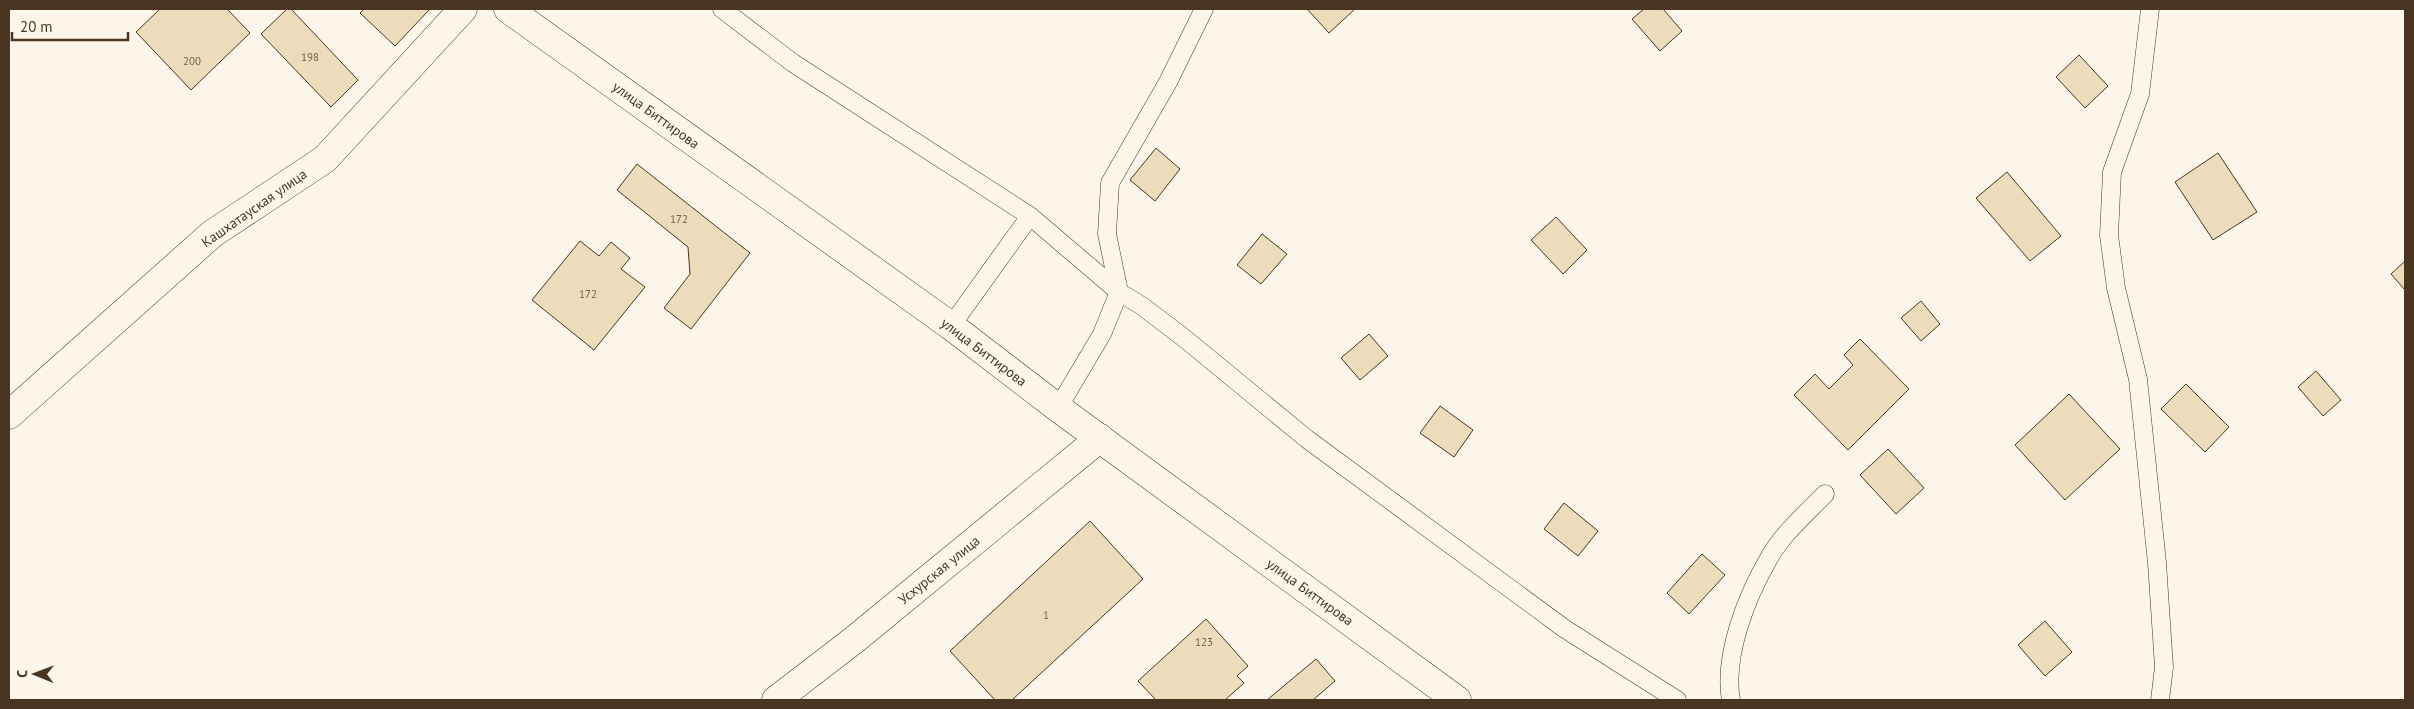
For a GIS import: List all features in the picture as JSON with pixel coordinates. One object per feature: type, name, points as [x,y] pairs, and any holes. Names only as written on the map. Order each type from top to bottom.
[{"type":"street","name":"Кашхатауская улица","points":[[9,415],[212,234],[325,159],[463,9]]},
{"type":"street","name":"улица Биттирова","points":[[508,9],[951,326],[1058,408],[1457,700]]},
{"type":"street","name":"Усхурская улица","points":[[776,700],[854,640],[1100,438]]},
{"type":"lane","points":[[722,9],[793,63],[1030,216],[1119,292],[1142,306],[1184,338],[1307,439],[1565,629],[1677,700]]},
{"type":"lane","points":[[1058,408],[1102,334],[1119,292],[1107,234],[1110,183],[1168,82],[1204,9]]},
{"type":"lane","points":[[2150,9],[2140,94],[2112,172],[2109,236],[2116,288],[2138,379],[2158,582],[2164,667],[2160,700]]},
{"type":"lane","points":[[951,326],[1030,216]]},
{"type":"lane","points":[[1730,700],[1728,688],[1731,658],[1738,627],[1754,589],[1770,557],[1783,539],[1825,494]]},
{"type":"building","points":[[160,9],[227,9],[250,33],[191,90],[136,32]]},
{"type":"building","points":[[287,9],[291,9],[358,80],[331,107],[261,34]]},
{"type":"building","points":[[364,9],[430,9],[395,46],[360,13]]},
{"type":"building","points":[[1307,9],[1355,9],[1329,33]]},
{"type":"building","points":[[1644,9],[1663,9],[1682,31],[1660,51],[1632,19]]},
{"type":"building","points":[[2079,55],[2108,86],[2085,108],[2056,77]]},
{"type":"building","points":[[1156,148],[1180,169],[1155,201],[1130,180]]},
{"type":"building","points":[[2218,153],[2257,212],[2213,240],[2175,182]]},
{"type":"building","points":[[637,164],[750,253],[691,329],[664,308],[690,274],[688,247],[617,190]]},
{"type":"building","points":[[2007,172],[2061,236],[2030,261],[1976,198]]},
{"type":"building","points":[[1556,217],[1587,250],[1563,274],[1531,240]]},
{"type":"building","points":[[1262,234],[1287,254],[1261,284],[1237,265]]},
{"type":"building","points":[[580,241],[599,256],[611,242],[630,258],[621,269],[645,287],[594,350],[532,300]]},
{"type":"building","points":[[2405,261],[2405,290],[2391,274]]},
{"type":"building","points":[[1921,301],[1940,324],[1921,341],[1901,318]]},
{"type":"building","points":[[1369,334],[1388,356],[1360,380],[1341,358]]},
{"type":"building","points":[[1860,339],[1909,389],[1848,450],[1794,395],[1815,374],[1829,389],[1853,365],[1844,355]]},
{"type":"building","points":[[2316,371],[2341,400],[2323,416],[2298,387]]},
{"type":"building","points":[[2186,384],[2229,427],[2205,452],[2161,409]]},
{"type":"building","points":[[2069,394],[2120,449],[2065,500],[2015,445]]},
{"type":"building","points":[[1440,406],[1473,430],[1454,457],[1420,433]]},
{"type":"building","points":[[1888,449],[1924,488],[1896,514],[1860,475]]},
{"type":"building","points":[[1564,503],[1598,531],[1578,556],[1544,529]]},
{"type":"building","points":[[1090,521],[1143,579],[1012,700],[995,700],[950,651]]},
{"type":"building","points":[[1702,554],[1725,575],[1689,614],[1667,593]]},
{"type":"building","points":[[1206,619],[1248,666],[1237,676],[1244,683],[1225,700],[1156,700],[1138,681]]},
{"type":"building","points":[[2045,621],[2072,652],[2045,676],[2018,645]]},
{"type":"building","points":[[1316,659],[1335,681],[1313,700],[1267,700]]}]
